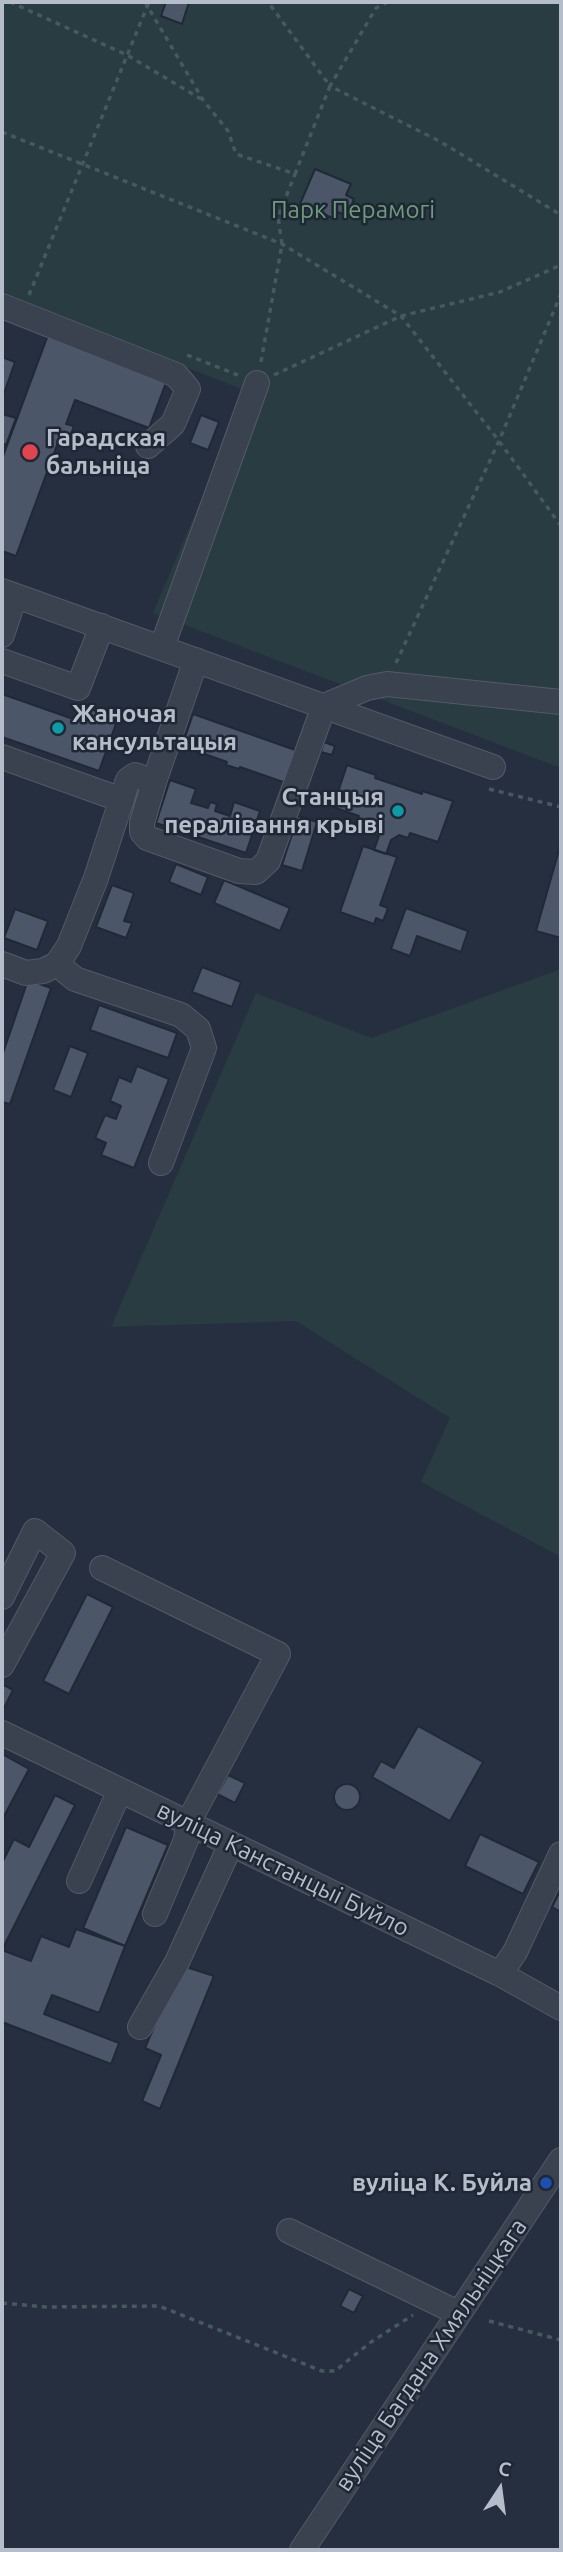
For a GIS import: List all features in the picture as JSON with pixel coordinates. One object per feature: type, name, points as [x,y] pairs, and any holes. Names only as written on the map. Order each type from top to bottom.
[{"type":"street","points":[[2,306],[176,375],[188,389],[173,424],[148,446]]},
{"type":"street","points":[[162,648],[257,383]]},
{"type":"street","points":[[2,635],[8,594],[324,706],[492,778]]},
{"type":"street","points":[[2,660],[78,688],[102,626]]},
{"type":"street","points":[[196,660],[154,782],[142,823],[142,832],[147,838],[239,871],[256,872],[268,861],[324,706],[367,688],[387,684],[561,702]]},
{"type":"street","points":[[2,757],[122,800]]},
{"type":"street","points":[[3,968],[26,973],[43,971],[57,964],[69,946],[96,878],[128,780],[135,775],[154,782]]},
{"type":"street","points":[[57,964],[75,979],[181,1015],[198,1029],[204,1048],[161,1163]]},
{"type":"street","points":[[2,1597],[35,1531],[63,1553],[2,1665]]},
{"type":"street","points":[[102,1567],[278,1654],[188,1823],[186,1840],[155,1914]]},
{"type":"street","name":"вуліца Канстанцыі Буйло","points":[[2,1733],[500,1974],[561,2008]]},
{"type":"street","points":[[79,1881],[120,1790]]},
{"type":"street","points":[[140,2027],[177,1962],[231,1844]]},
{"type":"street","points":[[500,1974],[515,1952],[561,1854]]},
{"type":"street","name":"вуліца Багдана Хмяльніцкага","points":[[302,2550],[561,2161]]},
{"type":"street","points":[[289,2231],[458,2313]]},
{"type":"path","points":[[9,2],[127,55],[203,100]]},
{"type":"path","points":[[268,2],[330,86],[441,142],[561,215]]},
{"type":"path","points":[[257,383],[282,244],[278,217],[330,86],[376,8],[388,2]]},
{"type":"path","points":[[29,295],[147,3]]},
{"type":"path","points":[[147,3],[203,100],[228,131],[236,154],[295,174]]},
{"type":"path","points":[[2,132],[282,244],[401,316],[499,441],[561,526]]},
{"type":"path","points":[[257,383],[401,316],[500,292],[561,265]]},
{"type":"path","points":[[387,684],[499,441],[561,294]]},
{"type":"path","points":[[492,778],[561,807]]},
{"type":"path","points":[[2,2303],[46,2307],[159,2306],[323,2371],[335,2371],[371,2342],[414,2315],[425,2297]]},
{"type":"path","points":[[489,2321],[561,2340]]},
{"type":"green space","name":"Парк Перамогі","points":[[2,2],[561,2],[561,768],[153,613],[247,391],[2,296]]},
{"type":"green space","points":[[561,969],[561,1557],[421,1482],[450,1418],[296,1321],[111,1327],[256,993],[371,1038]]},
{"type":"building","points":[[166,2],[189,2],[182,24],[161,16]]},
{"type":"building","points":[[315,169],[351,184],[346,195],[354,199],[347,216],[338,212],[335,219],[300,204]]},
{"type":"building","name":"Гарадская бальніца","points":[[48,335],[167,380],[149,428],[75,400],[66,424],[74,426],[69,440],[60,437],[16,556],[2,551],[2,459]]},
{"type":"building","name":"Гарадская бальніца","points":[[2,357],[15,362],[2,399]]},
{"type":"building","name":"Гарадская бальніца","points":[[2,414],[16,418],[6,445],[2,443]]},
{"type":"building","points":[[201,415],[219,422],[208,450],[190,443]]},
{"type":"building","name":"Жаночая кансультацыя","points":[[2,694],[76,720],[81,706],[118,718],[99,771],[2,737]]},
{"type":"building","points":[[193,714],[298,751],[286,783],[240,767],[239,769],[226,765],[227,762],[182,746]]},
{"type":"building","points":[[324,742],[335,746],[332,755],[321,752]]},
{"type":"building","name":"Станцыя пералівання крыві","points":[[347,765],[422,794],[422,791],[453,801],[438,842],[410,833],[408,838],[399,835],[391,840],[386,854],[374,850],[379,836],[355,828],[359,816],[333,807]]},
{"type":"building","points":[[170,780],[196,789],[191,803],[208,808],[210,802],[217,804],[215,811],[230,816],[234,802],[260,811],[246,853],[156,823]]},
{"type":"building","points":[[298,816],[317,822],[302,871],[282,865]]},
{"type":"building","points":[[561,843],[561,938],[536,931]]},
{"type":"building","points":[[363,846],[397,857],[380,905],[388,908],[383,921],[376,918],[374,924],[340,912]]},
{"type":"building","points":[[176,864],[208,877],[201,895],[169,882]]},
{"type":"building","points":[[224,880],[290,908],[280,931],[214,903]]},
{"type":"building","points":[[112,885],[134,893],[124,921],[132,923],[126,938],[96,927]]},
{"type":"building","points":[[406,908],[468,931],[461,952],[417,936],[410,956],[391,949]]},
{"type":"building","points":[[15,909],[48,921],[37,950],[4,938]]},
{"type":"building","points":[[202,967],[241,982],[232,1007],[192,992]]},
{"type":"building","points":[[28,980],[51,988],[10,1104],[2,1102],[2,1056]]},
{"type":"building","points":[[99,1005],[177,1033],[168,1058],[90,1030]]},
{"type":"building","points":[[70,1046],[88,1053],[71,1097],[53,1090]]},
{"type":"building","points":[[137,1066],[169,1079],[134,1168],[101,1155],[106,1143],[95,1138],[105,1115],[116,1119],[121,1106],[110,1101],[119,1077],[131,1082]]},
{"type":"building","points":[[87,1594],[113,1607],[69,1694],[43,1681]]},
{"type":"building","points":[[2,1684],[13,1690],[4,1708],[2,1706]]},
{"type":"building","points":[[418,1726],[483,1762],[450,1821],[372,1777],[381,1761],[394,1768]]},
{"type":"building","points":[[2,1754],[29,1769],[2,1820]]},
{"type":"building","points":[[228,1775],[245,1783],[235,1803],[217,1794]]},
{"type":"building","points":[[347,1784],[356,1788],[360,1797],[356,1806],[347,1810],[338,1806],[334,1797],[338,1788]]},
{"type":"building","points":[[55,1795],[75,1805],[2,1950],[2,1863],[14,1839],[29,1847]]},
{"type":"building","points":[[126,1827],[168,1845],[125,1946],[83,1928]]},
{"type":"building","points":[[480,1834],[539,1862],[523,1894],[465,1866]]},
{"type":"building","points":[[561,1889],[561,1912],[552,1907]]},
{"type":"building","points":[[76,1929],[125,1946],[99,2013],[52,1995],[44,2014],[119,2043],[111,2064],[2,2022],[2,1950],[31,1961],[41,1936],[69,1947]]},
{"type":"building","points":[[180,1965],[214,1976],[160,2109],[142,2101],[161,2055],[145,2048]]},
{"type":"building","points":[[349,2289],[363,2296],[354,2313],[340,2306]]},
{"type":"place","name":"Гарадская бальніца","points":[[30,452]]},
{"type":"place","name":"Жаночая кансультацыя","points":[[58,728]]},
{"type":"place","name":"Станцыя пералівання крыві","points":[[398,811]]},
{"type":"place","name":"вуліца К. Буйла","points":[[546,2183]]}]
